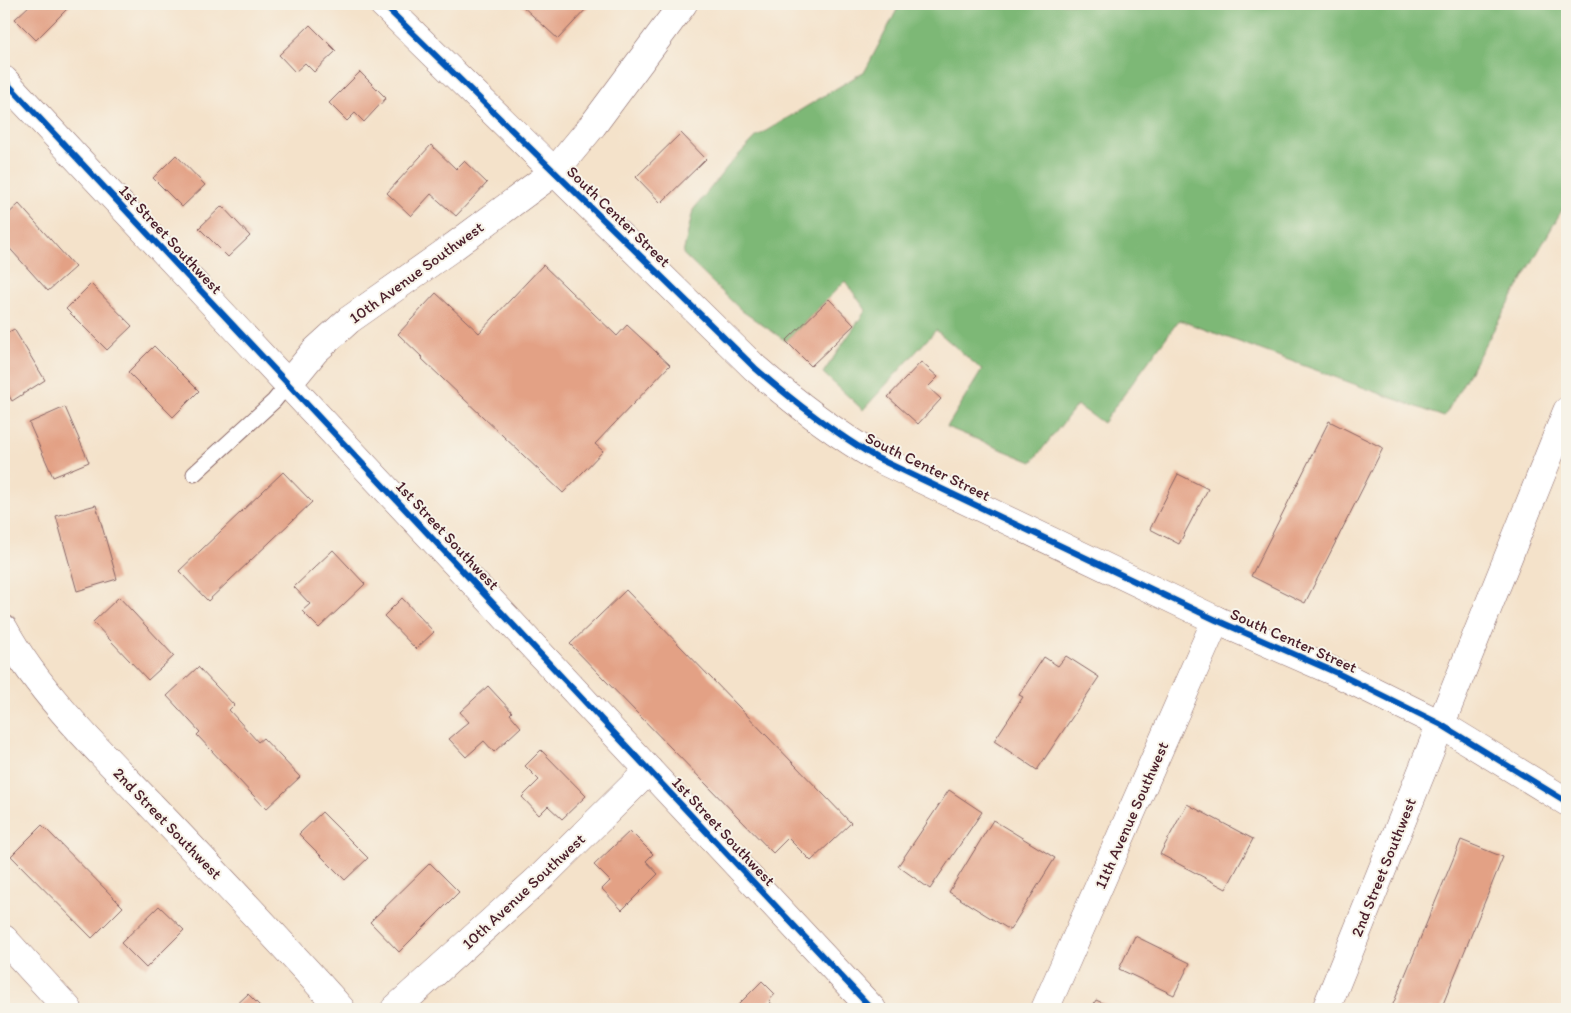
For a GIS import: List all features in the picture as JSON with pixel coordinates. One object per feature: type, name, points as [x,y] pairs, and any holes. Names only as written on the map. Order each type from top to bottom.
[{"type":"street","name":"South Center Street","points":[[383,4],[755,368],[802,409],[838,435],[877,458],[1216,620],[1336,673],[1440,724],[1567,802]]},
{"type":"street","name":"10th Avenue Southwest","points":[[288,384],[315,351],[349,320],[453,247],[554,172],[592,125],[683,4]]},
{"type":"street","name":"1st Street Southwest","points":[[4,80],[872,1009]]},
{"type":"street","name":"2nd Street Southwest","points":[[1326,1009],[1567,411]]},
{"type":"street","name":"11th Avenue Southwest","points":[[1045,1009],[1216,620]]},
{"type":"street","name":"2nd Street Southwest","points":[[4,629],[42,686],[119,771],[269,929],[341,1009]]},
{"type":"street","name":"10th Avenue Southwest","points":[[395,1009],[543,875],[649,770]]},
{"type":"street","points":[[4,939],[68,1009]]},
{"type":"lane","points":[[194,474],[274,400],[288,384]]},
{"type":"green space","points":[[900,4],[1567,4],[1567,201],[1444,417],[1179,320],[1103,423],[1077,405],[1032,462],[947,427],[982,370],[936,330],[863,410],[823,373],[866,310],[845,281],[786,341],[742,311],[683,254],[693,210],[728,166],[756,137],[865,71]]},
{"type":"building","points":[[31,4],[72,4],[36,40],[15,19]]},
{"type":"building","points":[[520,4],[585,4],[588,7],[558,39]]},
{"type":"building","points":[[310,25],[336,51],[314,72],[305,63],[295,72],[279,55]]},
{"type":"building","points":[[360,72],[386,98],[364,122],[355,113],[347,121],[329,103]]},
{"type":"building","points":[[681,133],[706,159],[661,203],[636,177]]},
{"type":"building","points":[[431,145],[456,169],[464,161],[487,183],[456,216],[431,194],[411,216],[387,193]]},
{"type":"building","points":[[176,155],[205,185],[182,207],[153,178]]},
{"type":"building","points":[[19,204],[75,267],[48,291],[4,242],[4,218]]},
{"type":"building","points":[[222,206],[250,236],[228,257],[199,228]]},
{"type":"building","points":[[543,265],[617,336],[627,325],[670,365],[595,444],[603,451],[563,493],[398,334],[436,293],[479,333]]},
{"type":"building","points":[[91,284],[132,326],[107,350],[66,309]]},
{"type":"building","points":[[829,299],[854,325],[811,366],[786,341]]},
{"type":"building","points":[[14,329],[45,380],[12,401],[4,387],[4,335]]},
{"type":"building","points":[[154,346],[199,391],[173,417],[128,372]]},
{"type":"building","points":[[921,362],[938,377],[928,387],[941,399],[918,424],[888,397]]},
{"type":"building","points":[[65,407],[89,462],[53,477],[29,423]]},
{"type":"building","points":[[1329,421],[1383,448],[1305,603],[1251,576]]},
{"type":"building","points":[[283,472],[312,502],[208,601],[179,571]]},
{"type":"building","points":[[1178,474],[1208,489],[1179,544],[1150,529]]},
{"type":"building","points":[[96,505],[117,579],[77,591],[56,516]]},
{"type":"building","points":[[333,550],[365,584],[319,628],[302,611],[310,604],[294,587]]},
{"type":"building","points":[[626,590],[851,823],[811,861],[788,838],[773,853],[570,644]]},
{"type":"building","points":[[119,597],[174,656],[148,680],[93,622]]},
{"type":"building","points":[[402,598],[434,632],[416,649],[384,616]]},
{"type":"building","points":[[1066,656],[1099,677],[1037,770],[994,741],[1023,697],[1019,695],[1044,657],[1058,666]]},
{"type":"building","points":[[198,667],[234,705],[229,710],[258,742],[263,738],[300,777],[266,809],[197,735],[200,732],[167,696]]},
{"type":"building","points":[[488,686],[512,712],[510,714],[521,727],[494,752],[484,741],[466,757],[449,739],[469,722],[460,712]]},
{"type":"building","points":[[541,750],[586,796],[562,819],[548,806],[539,815],[522,797],[539,780],[525,766]]},
{"type":"building","points":[[949,790],[982,812],[930,889],[898,866]]},
{"type":"building","points":[[1187,804],[1253,839],[1226,889],[1160,854]]},
{"type":"building","points":[[322,812],[368,858],[345,880],[299,834]]},
{"type":"building","points":[[993,820],[1055,858],[1010,930],[949,892]]},
{"type":"building","points":[[42,825],[123,907],[92,938],[11,856]]},
{"type":"building","points":[[630,831],[653,854],[646,861],[658,874],[622,910],[602,889],[610,881],[594,865]]},
{"type":"building","points":[[1461,840],[1503,857],[1441,1009],[1391,1009]]},
{"type":"building","points":[[430,863],[459,892],[399,952],[370,922]]},
{"type":"building","points":[[159,906],[184,930],[146,968],[121,943]]},
{"type":"building","points":[[1135,936],[1190,963],[1174,995],[1119,969]]},
{"type":"building","points":[[762,981],[775,994],[769,1001],[777,1009],[734,1009]]},
{"type":"building","points":[[248,994],[263,1009],[232,1009]]},
{"type":"building","points":[[1096,1000],[1116,1009],[1091,1009]]},
{"type":"cycle path","points":[[383,4],[755,368],[799,405],[845,438],[877,458],[1216,620],[1337,673],[1440,724],[1567,802]]},
{"type":"cycle path","points":[[4,80],[872,1009]]}]
